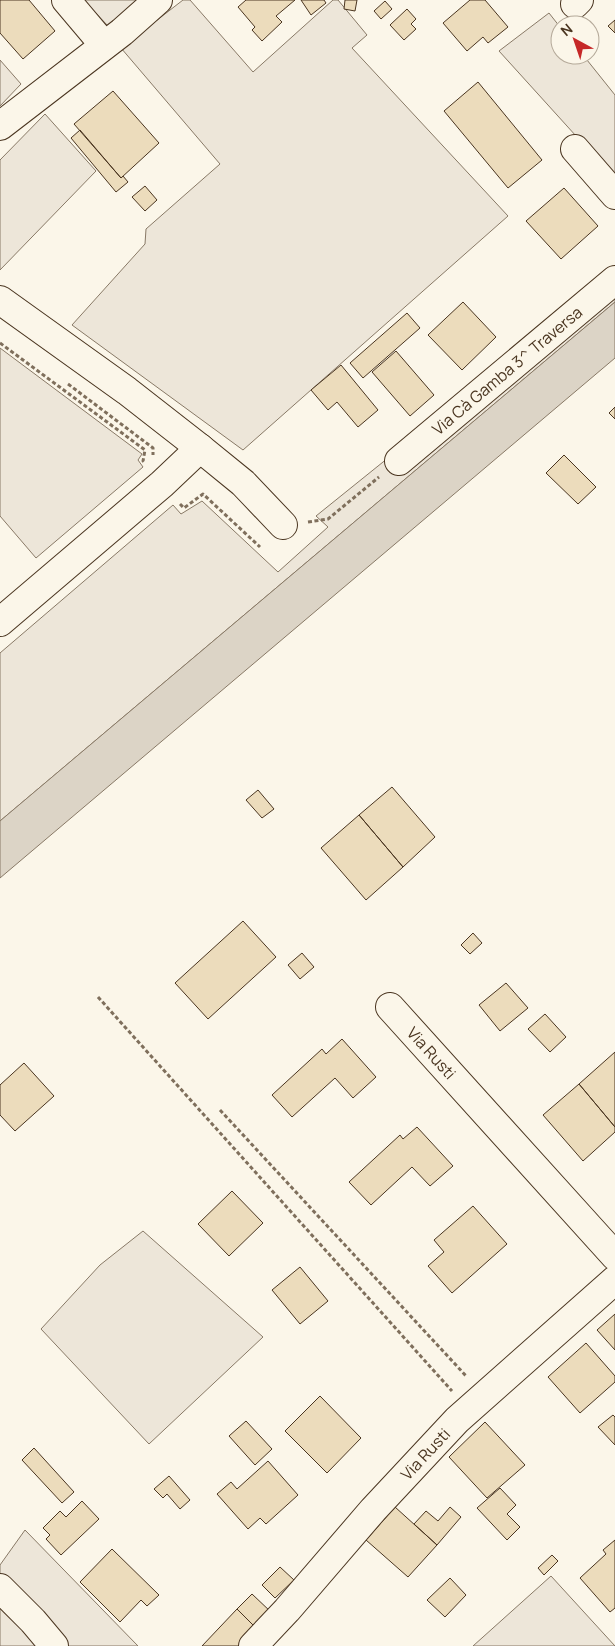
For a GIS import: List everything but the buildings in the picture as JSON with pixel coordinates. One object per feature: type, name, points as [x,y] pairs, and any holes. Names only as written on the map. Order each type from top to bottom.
[{"type":"street","points":[[66,0],[104,45]]},
{"type":"street","points":[[0,126],[104,45],[158,0]]},
{"type":"street","points":[[575,149],[615,195]]},
{"type":"street","name":"Via Cà Gamba 3^ Traversa","points":[[399,461],[615,280]]},
{"type":"street","points":[[0,300],[127,391],[200,448],[243,483],[283,525]]},
{"type":"street","points":[[0,622],[165,482],[200,448]]},
{"type":"street","name":"Via Rusti","points":[[390,1007],[615,1256]]},
{"type":"street","name":"Via Rusti","points":[[253,1646],[287,1610],[373,1510],[477,1403],[615,1280]]},
{"type":"street","points":[[0,1588],[33,1621],[54,1646]]},
{"type":"path","points":[[0,343],[145,450],[143,461],[165,482]]},
{"type":"path","points":[[61,379],[153,448],[152,460],[184,508],[203,494],[260,547]]},
{"type":"path","points":[[283,525],[328,519],[399,461]]},
{"type":"path","points":[[98,997],[477,1403]]},
{"type":"path","points":[[220,1110],[477,1403]]},
{"type":"shaded area","points":[[83,0],[140,0],[110,28]]},
{"type":"shaded area","points":[[183,0],[190,0],[253,72],[333,0],[338,0],[367,35],[352,48],[508,216],[243,450],[72,325],[145,244],[146,229],[220,164],[121,48]]},
{"type":"shaded area","points":[[549,13],[551,15],[550,65],[591,65],[615,95],[615,179],[499,51]]},
{"type":"shaded area","points":[[0,60],[21,84],[0,106]]},
{"type":"shaded area","points":[[45,114],[96,171],[0,270],[0,160]]},
{"type":"shaded area","points":[[615,289],[615,302],[0,821],[0,653],[173,505],[181,514],[202,501],[278,572],[328,527],[316,516],[388,458]]},
{"type":"shaded area","points":[[615,302],[615,358],[0,878],[0,821]]},
{"type":"shaded area","points":[[0,348],[142,454],[138,460],[143,467],[36,558],[0,516]]},
{"type":"shaded area","points":[[143,1231],[263,1337],[149,1444],[41,1329],[100,1265]]},
{"type":"shaded area","points":[[25,1530],[138,1646],[0,1646],[0,1565]]},
{"type":"shaded area","points":[[551,1576],[615,1646],[473,1646]]}]
